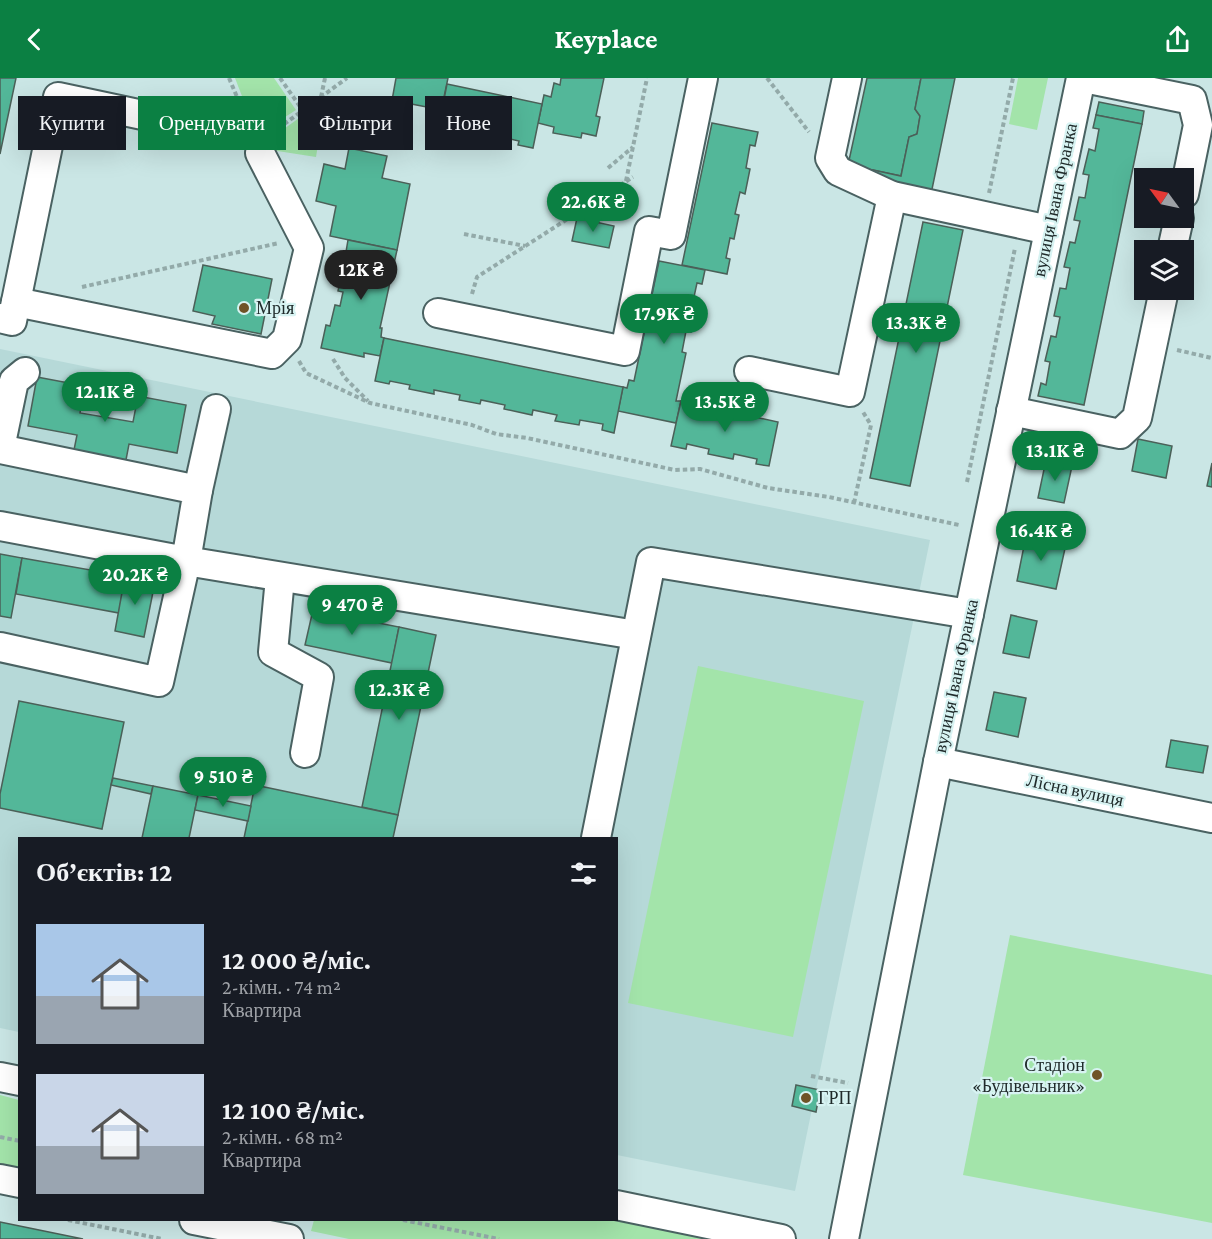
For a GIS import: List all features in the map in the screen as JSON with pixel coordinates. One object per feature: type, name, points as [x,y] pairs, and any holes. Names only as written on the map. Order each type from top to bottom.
[{"type":"street","points":[[451,316],[625,351],[649,231],[671,235],[704,78]]},
{"type":"street","points":[[847,78],[830,158],[838,171],[892,196],[1049,230]]},
{"type":"street","points":[[1082,78],[1192,100],[1198,125],[1189,168]]},
{"type":"street","name":"вулиця Івана Франка","points":[[844,1239],[938,762],[1082,78]]},
{"type":"street","points":[[138,114],[58,97],[8,310],[272,354],[287,339],[309,248],[259,150]]},
{"type":"street","points":[[749,371],[850,392],[892,196]]},
{"type":"street","points":[[1011,411],[1120,434],[1137,418],[1151,387],[1152,345],[1162,300]]},
{"type":"street","points":[[25,372],[14,381],[0,448],[198,490]]},
{"type":"street","points":[[0,647],[159,682],[216,409]]},
{"type":"street","points":[[0,526],[280,578],[636,635]]},
{"type":"street","points":[[596,837],[651,561],[969,614]]},
{"type":"street","points":[[280,578],[273,652],[320,677],[305,753]]},
{"type":"street","name":"Лісна вулиця","points":[[938,762],[1212,818]]},
{"type":"street","points":[[0,1077],[18,1081]]},
{"type":"street","points":[[0,1179],[18,1183]]},
{"type":"street","points":[[618,1205],[781,1239]]},
{"type":"street","points":[[198,1221],[257,1237],[289,1239]]},
{"type":"path","points":[[230,78],[237,96]]},
{"type":"path","points":[[280,78],[298,104]]},
{"type":"path","points":[[321,96],[325,78]]},
{"type":"path","points":[[322,96],[346,78]]},
{"type":"path","points":[[626,182],[647,78]]},
{"type":"path","points":[[767,78],[830,158]]},
{"type":"path","points":[[984,217],[1012,78]]},
{"type":"path","points":[[286,125],[298,115]]},
{"type":"path","points":[[608,168],[633,146]]},
{"type":"path","points":[[451,316],[477,277],[633,177]]},
{"type":"path","points":[[464,234],[526,246]]},
{"type":"path","points":[[73,290],[304,238]]},
{"type":"path","points":[[287,339],[306,373],[370,403],[472,425],[496,434],[527,438],[675,470],[700,469],[768,488],[828,497],[959,525]]},
{"type":"path","points":[[1152,345],[1212,358]]},
{"type":"path","points":[[333,359],[345,378],[370,403]]},
{"type":"path","points":[[850,392],[871,425],[854,503]]},
{"type":"path","points":[[811,1076],[849,1084]]},
{"type":"path","points":[[0,1137],[18,1142]]},
{"type":"path","points":[[73,1221],[162,1239]]},
{"type":"path","points":[[408,1221],[499,1239]]},
{"type":"shaded area","points":[[0,349],[930,540],[795,1191],[618,1155],[618,837],[18,837],[18,1032],[0,1028]]},
{"type":"green space","points":[[235,78],[274,78],[296,110],[286,116],[286,96],[242,96]]},
{"type":"green space","points":[[1018,78],[1048,78],[1037,130],[1009,124]]},
{"type":"green space","points":[[298,119],[298,150],[317,150],[316,157],[271,150],[286,150],[286,127]]},
{"type":"green space","points":[[698,666],[864,701],[793,1037],[628,1003]]},
{"type":"green space","name":"Стадіон «Будівельник»","points":[[1010,935],[1212,975],[1212,1223],[963,1175]]},
{"type":"green space","points":[[0,1095],[18,1100],[18,1177],[0,1173]]},
{"type":"green space","points":[[618,1220],[717,1239],[349,1239],[311,1231],[314,1221]]},
{"type":"building","points":[[0,78],[16,78],[0,154]]},
{"type":"building","points":[[396,78],[448,78],[444,96],[425,96],[425,107],[413,104],[413,96],[393,96]]},
{"type":"building","points":[[561,78],[604,78],[596,116],[600,117],[596,136],[582,133],[581,138],[553,133],[554,127],[538,123],[544,95],[551,97],[554,83],[560,85]]},
{"type":"building","points":[[867,78],[921,78],[915,109],[920,116],[917,134],[909,137],[901,176],[848,165]]},
{"type":"building","points":[[921,78],[955,78],[931,194],[871,181],[873,170],[901,176],[909,137],[917,134],[920,116],[915,109]]},
{"type":"building","points":[[447,84],[504,96],[445,96]]},
{"type":"building","points":[[512,98],[542,104],[533,148],[518,145],[519,141],[512,139]]},
{"type":"building","points":[[1099,102],[1144,111],[1142,124],[1096,115]]},
{"type":"building","points":[[1096,115],[1142,124],[1084,405],[1038,396],[1041,383],[1046,385],[1050,362],[1045,361],[1051,336],[1056,337],[1060,317],[1054,316],[1060,288],[1066,289],[1070,268],[1064,267],[1070,242],[1075,243],[1080,221],[1074,220],[1079,197],[1085,198],[1089,175],[1083,174],[1089,149],[1095,151],[1099,129],[1093,128]]},
{"type":"building","points":[[712,123],[758,132],[755,146],[750,145],[746,168],[750,169],[745,194],[740,192],[735,214],[739,215],[734,239],[730,238],[726,258],[730,259],[727,274],[682,265]]},
{"type":"building","points":[[349,150],[387,156],[382,178],[410,184],[397,250],[330,236],[336,206],[316,201],[324,164],[345,169]]},
{"type":"building","points":[[577,218],[614,226],[609,248],[572,241]]},
{"type":"building","points":[[923,222],[963,230],[910,486],[870,478]]},
{"type":"building","points":[[348,240],[397,250],[380,328],[382,328],[381,337],[384,338],[380,356],[364,353],[364,357],[321,348],[326,325],[330,326],[335,305],[340,306],[343,292],[338,291],[341,276],[346,277],[350,259],[345,258]]},
{"type":"building","points":[[659,261],[705,270],[702,284],[697,283],[692,306],[696,307],[691,332],[686,331],[682,352],[686,353],[676,401],[681,401],[676,423],[618,411],[623,387],[627,388],[629,380],[634,381]]},
{"type":"building","points":[[203,265],[272,279],[261,334],[212,324],[215,316],[193,311]]},
{"type":"building","points":[[384,338],[623,387],[614,433],[602,430],[603,424],[580,420],[579,425],[555,421],[557,415],[533,410],[532,415],[504,409],[505,405],[481,400],[480,404],[459,400],[460,395],[434,390],[434,394],[409,389],[410,385],[375,381]]},
{"type":"building","points":[[37,377],[85,386],[80,413],[133,422],[138,396],[186,405],[177,453],[129,444],[125,465],[73,455],[77,435],[28,426]]},
{"type":"building","points":[[681,401],[778,422],[769,466],[756,464],[757,459],[734,454],[733,459],[708,454],[709,449],[687,444],[686,449],[671,446]]},
{"type":"building","points":[[1138,439],[1172,446],[1166,478],[1132,471]]},
{"type":"building","points":[[1046,460],[1072,466],[1064,503],[1038,498]]},
{"type":"building","points":[[1212,463],[1212,487],[1207,486]]},
{"type":"building","points":[[1026,536],[1066,544],[1056,589],[1017,581]]},
{"type":"building","points":[[0,554],[22,558],[11,618],[0,616]]},
{"type":"building","points":[[22,558],[125,576],[119,613],[16,594]]},
{"type":"building","points":[[125,576],[155,582],[144,637],[115,631]]},
{"type":"building","points":[[313,610],[399,627],[392,663],[305,645]]},
{"type":"building","points":[[1011,615],[1037,621],[1029,658],[1003,653]]},
{"type":"building","points":[[399,627],[436,635],[398,815],[362,807]]},
{"type":"building","points":[[994,692],[1026,698],[1018,737],[986,730]]},
{"type":"building","points":[[19,701],[124,722],[102,829],[0,808],[0,794]]},
{"type":"building","points":[[1171,740],[1208,746],[1203,773],[1166,767]]},
{"type":"building","points":[[113,778],[153,786],[151,794],[111,785]]},
{"type":"building","points":[[255,785],[398,815],[393,837],[244,837]]},
{"type":"building","points":[[153,786],[198,795],[189,837],[142,837]]},
{"type":"building","points":[[198,795],[251,806],[248,821],[195,810]]},
{"type":"building","name":"ГРП","points":[[796,1085],[820,1090],[816,1112],[792,1106]]},
{"type":"building","points":[[0,1222],[83,1239],[0,1239]]},
{"type":"place","name":"Мрія","points":[[244,308]]},
{"type":"place","name":"Стадіон «Будівельник»","points":[[1097,1075]]},
{"type":"place","name":"ГРП","points":[[806,1098]]}]
